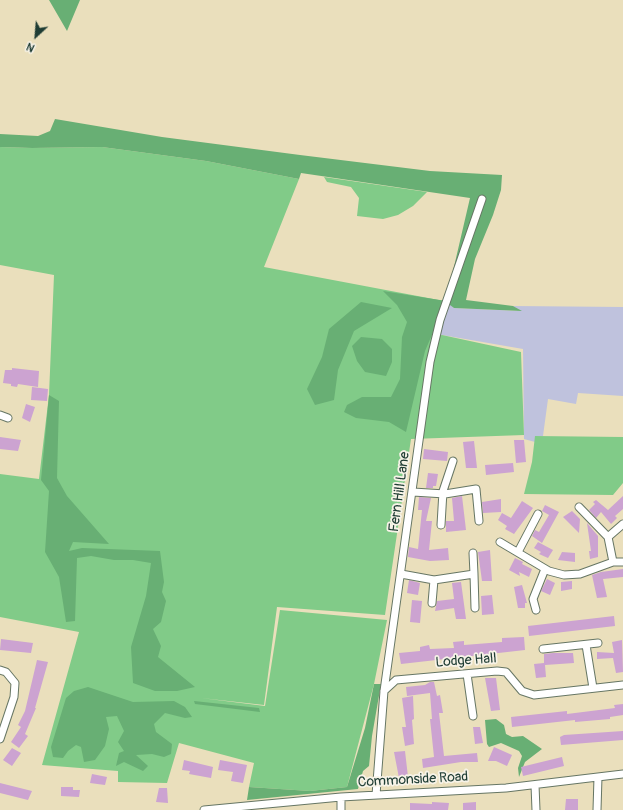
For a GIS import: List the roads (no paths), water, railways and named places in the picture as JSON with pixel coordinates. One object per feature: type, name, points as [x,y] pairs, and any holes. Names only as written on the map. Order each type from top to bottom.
[{"type":"street","name":"Fern Hill Lane","points":[[376,795],[384,691],[430,362],[436,336],[482,199]]},
{"type":"street","points":[[0,415],[8,418]]},
{"type":"street","points":[[441,525],[443,494],[453,461]]},
{"type":"street","points":[[413,492],[443,494],[476,489],[479,521]]},
{"type":"street","points":[[579,507],[608,537],[613,562]]},
{"type":"street","points":[[518,552],[538,514]]},
{"type":"street","points":[[608,537],[623,524]]},
{"type":"street","points":[[500,542],[545,569],[564,576],[580,574],[613,562],[623,562]]},
{"type":"street","points":[[473,553],[475,608]]},
{"type":"street","points":[[536,610],[533,599],[545,569]]},
{"type":"street","points":[[401,574],[434,580],[474,574]]},
{"type":"street","points":[[432,603],[434,580]]},
{"type":"street","points":[[543,649],[598,643]]},
{"type":"street","points":[[586,644],[593,688]]},
{"type":"street","points":[[0,670],[6,672],[15,682],[14,697],[0,739]]},
{"type":"street","name":"Lodge Hall","points":[[384,691],[396,680],[496,670],[506,672],[522,691],[534,695],[623,685]]},
{"type":"street","points":[[467,674],[473,716]]},
{"type":"street","name":"Commonside Road","points":[[204,810],[341,797],[421,794],[535,785],[623,774]]},
{"type":"street","points":[[597,810],[598,777]]},
{"type":"street","points":[[535,785],[536,810]]},
{"type":"street","points":[[341,797],[341,810]]}]
